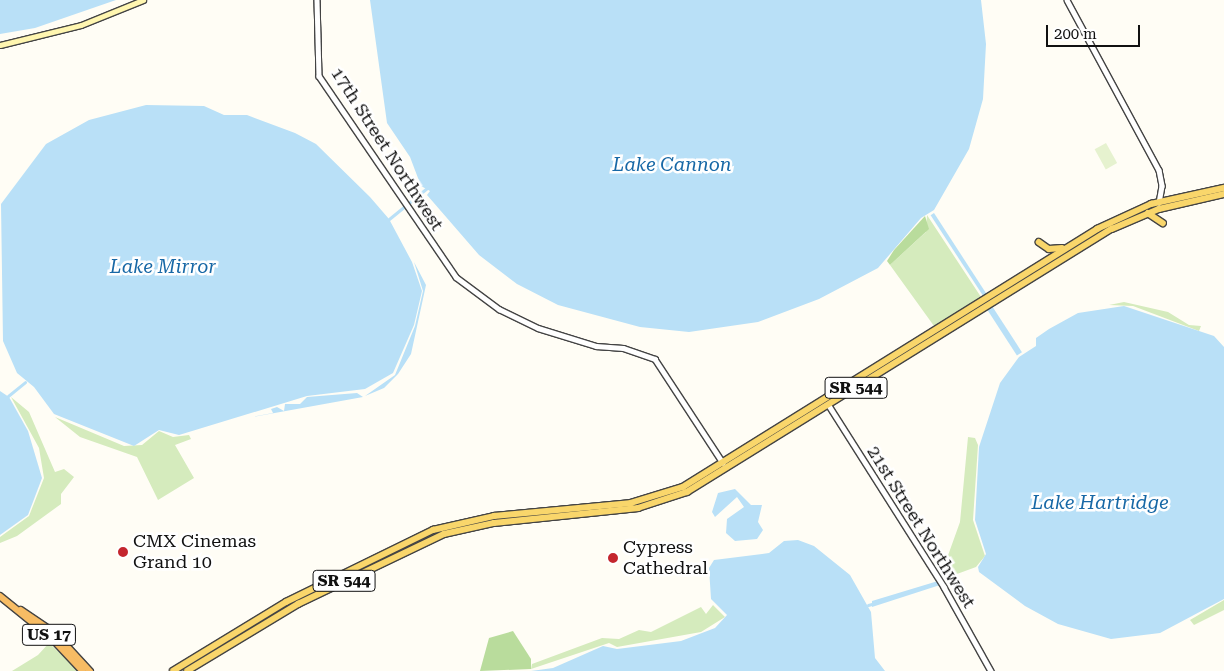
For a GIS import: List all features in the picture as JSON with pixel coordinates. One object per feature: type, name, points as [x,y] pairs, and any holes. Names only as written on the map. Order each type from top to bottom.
[{"type":"highway","name":"US 17","points":[[0,596],[52,638],[83,671]]},
{"type":"highway","name":"US 17","points":[[14,607],[46,626],[75,652],[90,671]]},
{"type":"highway","points":[[52,638],[75,652]]},
{"type":"main road","points":[[0,45],[81,25],[143,0]]},
{"type":"main road","name":"SR 544","points":[[187,671],[318,593],[444,534],[494,523],[638,508],[687,492],[1069,246],[1132,211],[1159,202],[1224,188]]},
{"type":"main road","name":"SR 544","points":[[827,402],[953,328],[1112,229],[1159,209],[1224,194]]},
{"type":"main road","points":[[1148,213],[1163,223]]},
{"type":"main road","points":[[1039,242],[1054,250],[1069,246]]},
{"type":"main road","points":[[949,322],[953,328]]},
{"type":"main road","name":"SR 544","points":[[173,671],[238,630],[317,585],[433,530],[474,519],[647,499],[683,486],[725,466]]},
{"type":"main road","points":[[444,534],[474,519]]},
{"type":"main road","points":[[318,593],[337,575]]},
{"type":"main road","points":[[308,599],[317,585]]},
{"type":"main road","points":[[238,630],[242,637]]},
{"type":"main road","points":[[196,656],[200,663]]},
{"type":"street","name":"17th Street Northwest","points":[[317,0],[319,76],[456,277],[493,305],[538,328],[583,343],[638,352],[659,362],[725,466]]},
{"type":"street","points":[[1067,0],[1159,170],[1162,186],[1159,209]]},
{"type":"street","name":"21st Street Northwest","points":[[827,402],[944,587],[991,671]]},
{"type":"green space","points":[[1106,143],[1117,163],[1106,169],[1095,149]]},
{"type":"green space","points":[[927,215],[981,297],[934,326],[890,265],[926,232]]},
{"type":"green space","points":[[925,216],[929,229],[890,265],[887,261],[894,250]]},
{"type":"green space","points":[[1124,302],[1168,312],[1189,325],[1201,326],[1199,331],[1133,306],[1109,305]]},
{"type":"green space","points":[[11,397],[29,412],[55,472],[64,469],[74,477],[61,494],[61,504],[17,536],[0,543],[0,537],[29,516],[44,478],[39,448]]},
{"type":"green space","points":[[55,417],[124,446],[142,445],[159,431],[173,437],[189,435],[191,439],[175,445],[194,478],[158,500],[137,457],[80,437]]},
{"type":"green space","points":[[968,437],[975,438],[978,445],[973,520],[985,556],[976,567],[946,578],[946,561],[960,522]]},
{"type":"green space","points":[[1224,600],[1224,610],[1194,625],[1190,620]]},
{"type":"green space","points":[[713,605],[725,617],[701,632],[617,647],[609,643],[531,669],[532,664],[602,638],[619,639],[639,630],[651,632],[701,607],[706,614]]},
{"type":"green space","points":[[513,631],[531,659],[531,669],[480,671],[489,638]]},
{"type":"green space","points":[[49,643],[79,671],[12,671],[38,655]]},
{"type":"water","points":[[0,0],[116,0],[35,28],[0,34]]},
{"type":"water","name":"Lake Cannon","points":[[370,0],[981,0],[986,44],[983,99],[969,149],[934,210],[921,218],[878,268],[819,299],[758,322],[689,332],[640,327],[558,305],[517,284],[479,255],[427,195],[430,191],[421,186],[410,157],[387,123]]},
{"type":"water","name":"Lake Mirror","points":[[146,105],[204,106],[224,115],[247,115],[295,133],[316,144],[370,197],[389,219],[412,262],[422,291],[414,325],[393,373],[365,389],[307,396],[179,435],[159,430],[134,446],[54,414],[34,387],[17,373],[3,341],[1,204],[46,144],[89,120]]},
{"type":"water","points":[[934,213],[987,295],[984,297],[931,215]]},
{"type":"water","points":[[414,262],[426,285],[411,354],[398,374],[384,388],[365,396],[395,375],[415,326],[423,291]]},
{"type":"water","points":[[992,306],[1022,352],[1017,355],[987,309]]},
{"type":"water","name":"Lake Hartridge","points":[[1124,306],[1214,336],[1224,347],[1224,599],[1160,633],[1111,639],[1058,624],[1025,606],[979,572],[978,567],[986,554],[975,520],[979,447],[1000,383],[1019,357],[1036,346],[1036,338],[1049,329],[1078,313]]},
{"type":"water","points":[[0,391],[9,397],[28,431],[42,478],[28,515],[0,535]]},
{"type":"water","points":[[357,393],[363,397],[241,419],[273,413],[271,409],[277,407],[284,411],[285,404],[300,404],[307,397]]},
{"type":"water","points":[[735,489],[751,505],[762,505],[758,522],[763,530],[757,539],[735,541],[726,533],[727,519],[744,507],[737,497],[715,517],[712,512],[718,493]]},
{"type":"water","points":[[798,540],[814,546],[850,575],[871,612],[875,658],[885,671],[531,671],[553,668],[603,646],[617,649],[681,641],[715,628],[727,615],[711,599],[709,568],[714,560],[769,553],[784,541]]},
{"type":"water","points":[[938,581],[940,585],[872,607],[872,601]]},
{"type":"waterway","points":[[389,219],[427,188]]},
{"type":"waterway","points":[[8,396],[25,382]]},
{"type":"waterway","points":[[868,605],[875,603]]},
{"type":"place","name":"CMX Cinemas Grand 10","points":[[123,552]]},
{"type":"place","name":"Cypress Cathedral","points":[[613,558]]}]
